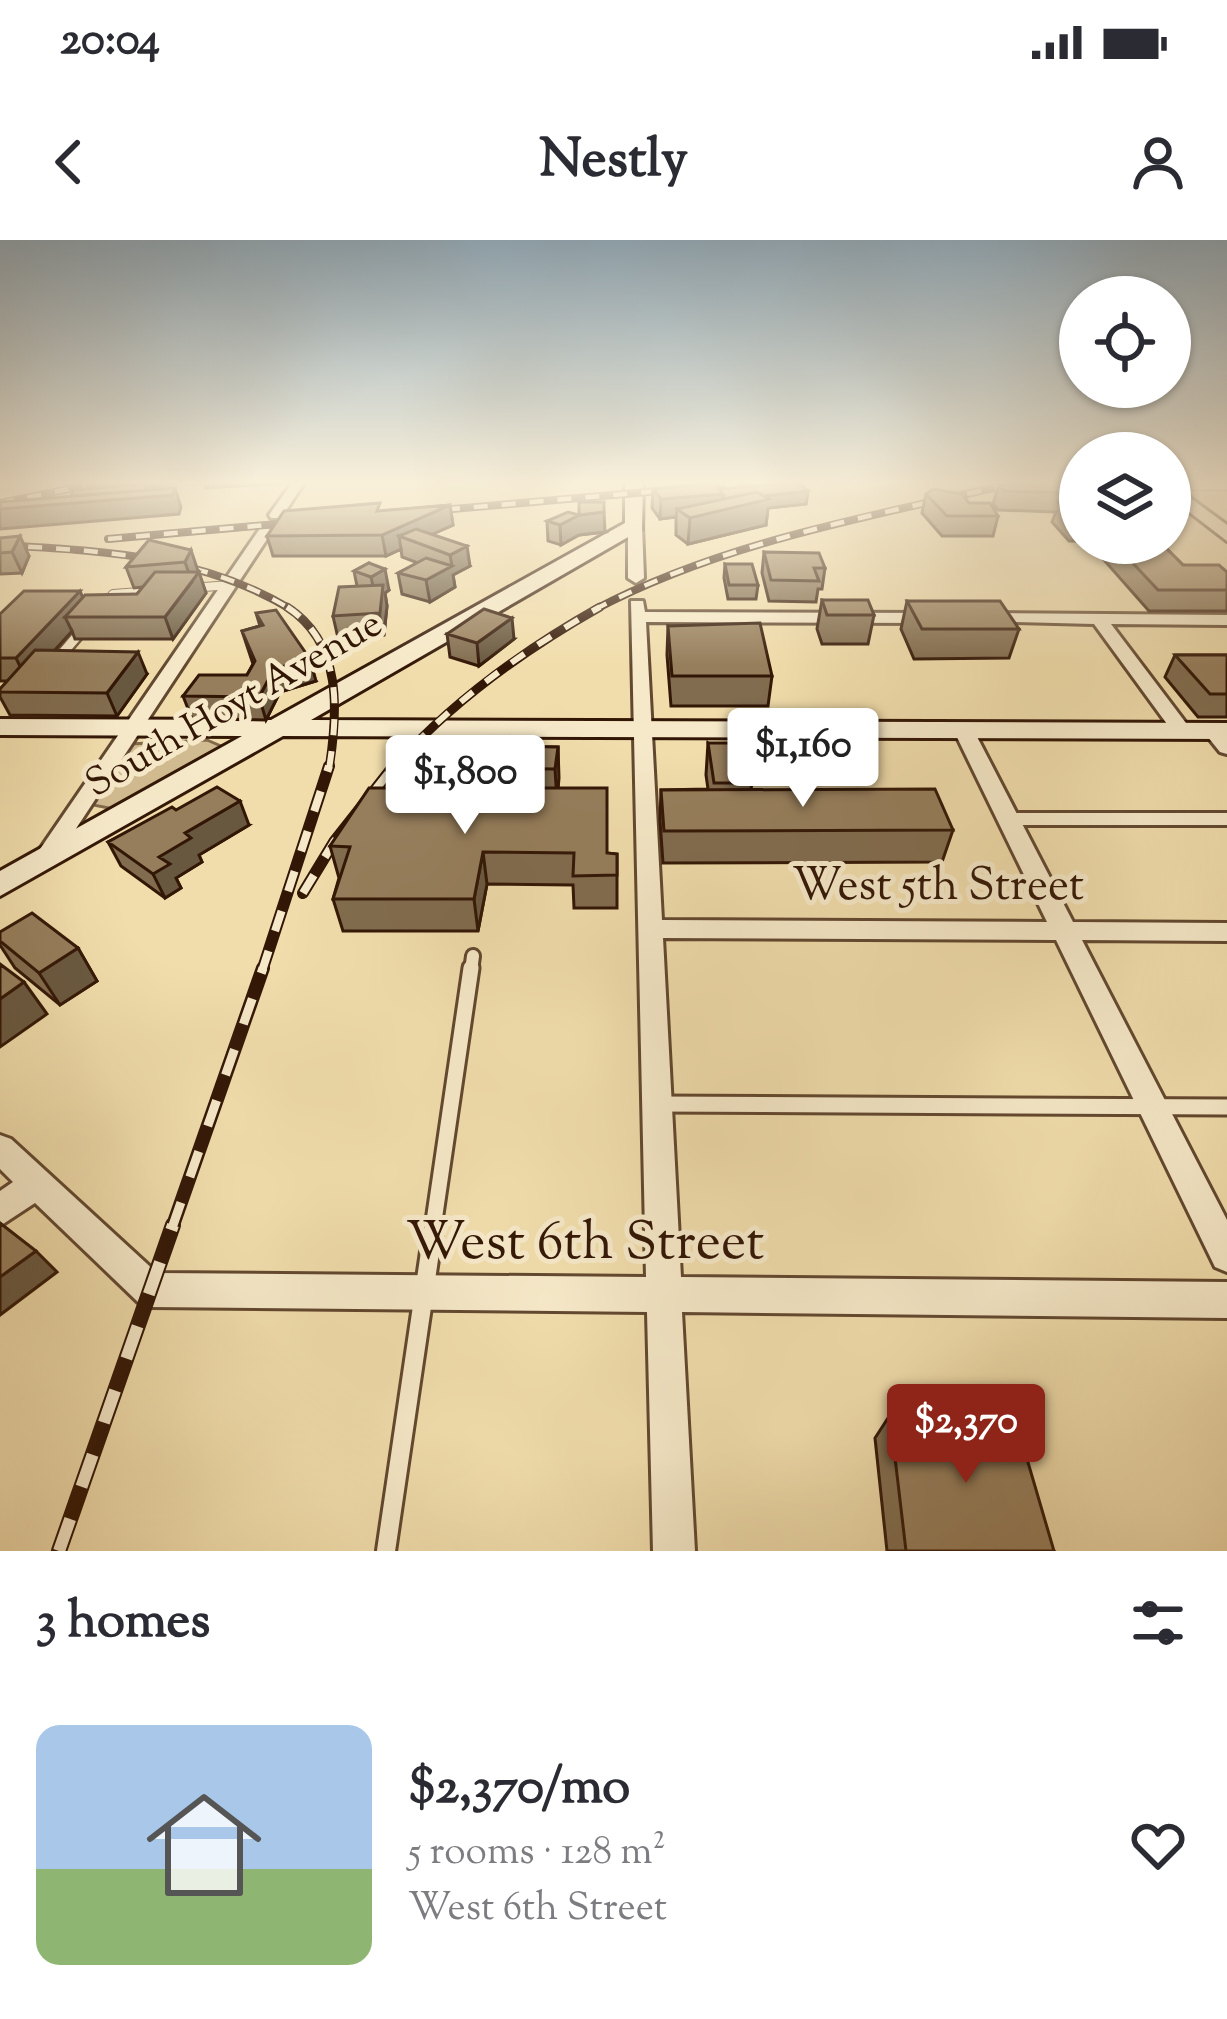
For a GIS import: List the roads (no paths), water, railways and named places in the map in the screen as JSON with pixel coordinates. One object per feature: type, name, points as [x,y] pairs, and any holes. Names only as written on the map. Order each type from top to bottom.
[{"type":"main road","name":"South Hoyt Avenue","points":[[0,884],[601,544]]},
{"type":"main road","points":[[2,725],[267,732],[1182,731],[1222,737]]},
{"type":"street","points":[[44,860],[257,544]]},
{"type":"street","points":[[635,544],[636,578]]},
{"type":"street","points":[[674,1551],[638,610],[1227,620]]},
{"type":"street","points":[[1099,619],[1182,731]]},
{"type":"street","points":[[964,731],[1227,1255]]},
{"type":"street","name":"West 5th Street","points":[[648,929],[1227,932]]},
{"type":"street","name":"West 6th Street","points":[[0,1149],[150,1290],[1227,1300]]},
{"type":"street","points":[[0,1211],[35,1184]]},
{"type":"lane","points":[[46,673],[112,594],[230,586]]},
{"type":"lane","points":[[1009,819],[1227,819]]},
{"type":"lane","points":[[386,1551],[473,956]]},
{"type":"lane","points":[[654,1104],[1227,1107]]},
{"type":"railway","points":[[599,608],[695,566],[761,544]]},
{"type":"railway","points":[[0,545],[151,559],[223,577],[288,608]]},
{"type":"railway","points":[[288,608],[292,610]]},
{"type":"railway","points":[[288,608],[318,639],[327,659],[334,702],[329,769]]},
{"type":"railway","points":[[392,769],[489,679],[599,608]]},
{"type":"railway","points":[[594,610],[599,608]]},
{"type":"railway","points":[[263,969],[329,766]]},
{"type":"railway","points":[[303,893],[334,842],[394,766]]},
{"type":"railway","points":[[172,1228],[263,969]]},
{"type":"railway","points":[[59,1551],[173,1225]]}]
